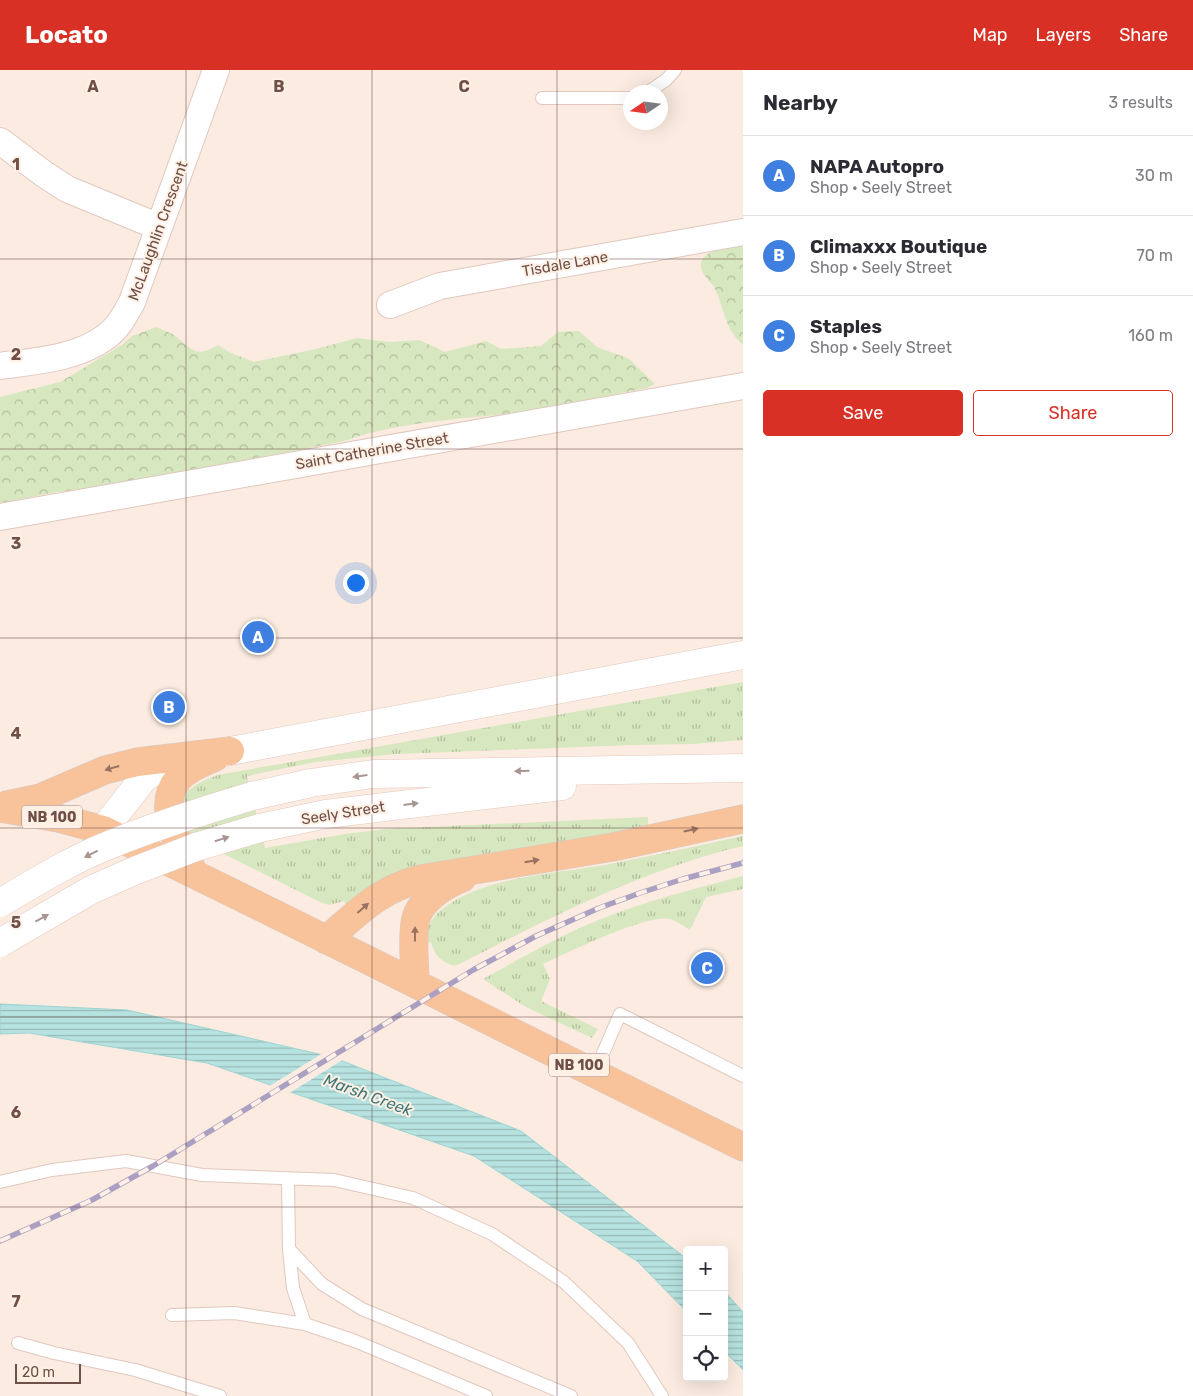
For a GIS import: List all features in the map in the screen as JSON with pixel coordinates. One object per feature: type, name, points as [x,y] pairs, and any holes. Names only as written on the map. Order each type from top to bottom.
[{"type":"main road","points":[[103,830],[142,778],[162,766],[230,751],[743,655]]},
{"type":"main road","points":[[0,807],[40,798],[105,770],[137,762],[230,751]]},
{"type":"main road","points":[[196,876],[178,844],[170,822],[169,805],[171,791],[178,779],[193,767],[230,751]]},
{"type":"main road","name":"Seely Street","points":[[0,903],[102,848],[185,816],[252,796],[311,783],[373,774],[743,768]]},
{"type":"main road","name":"Seely Street","points":[[0,944],[91,890],[125,874],[196,847],[260,828],[335,813],[711,769]]},
{"type":"main road","name":"NB 100","points":[[0,807],[58,818],[103,830],[743,1147]]},
{"type":"main road","points":[[326,940],[372,900],[402,884],[613,847],[743,819]]},
{"type":"main road","points":[[415,983],[415,922],[422,907],[435,893],[450,883],[484,869]]},
{"type":"street","name":"McLaughlin Crescent","points":[[0,366],[62,356],[86,348],[105,338],[121,321],[132,302],[216,70]]},
{"type":"street","points":[[0,141],[67,189],[159,228]]},
{"type":"street","name":"Tisdale Lane","points":[[390,305],[440,286],[743,232]]},
{"type":"street","name":"Saint Catherine Street","points":[[0,517],[743,386]]},
{"type":"lane","points":[[658,85],[675,70]]},
{"type":"lane","points":[[542,98],[623,98]]},
{"type":"lane","points":[[594,1074],[620,1014],[743,1076]]},
{"type":"lane","points":[[0,1182],[52,1170],[126,1161],[202,1175],[334,1180],[413,1198],[492,1234],[564,1282],[628,1343],[662,1396]]},
{"type":"lane","points":[[288,1178],[289,1249],[293,1288],[305,1324]]},
{"type":"lane","points":[[289,1249],[322,1284],[362,1309],[571,1396]]},
{"type":"lane","points":[[172,1315],[234,1313],[305,1324],[355,1341],[486,1396]]},
{"type":"lane","points":[[18,1343],[54,1353],[135,1370],[220,1396]]},
{"type":"green space","points":[[743,241],[743,345],[736,338],[728,324],[718,295],[704,275],[701,264],[702,260],[709,253]]},
{"type":"green space","points":[[156,327],[174,335],[190,348],[199,352],[218,345],[229,352],[254,362],[357,338],[389,342],[419,340],[445,352],[486,341],[501,349],[541,346],[558,332],[579,331],[597,347],[629,359],[655,384],[647,388],[560,406],[413,424],[344,441],[142,481],[57,492],[0,503],[0,397],[60,382],[122,345],[132,336]]},
{"type":"green space","points":[[743,682],[743,740],[693,744],[396,754],[315,762],[247,776],[265,848],[386,829],[648,817],[648,828],[347,906],[344,901],[329,905],[320,902],[196,840],[188,835],[182,814],[182,801],[189,790],[218,775]]},
{"type":"green space","points":[[743,836],[743,846],[668,868],[596,897],[455,966],[439,958],[431,942],[425,943],[429,925],[434,917],[458,899],[477,890],[520,878],[605,865]]},
{"type":"green space","points":[[743,876],[743,889],[706,897],[690,930],[670,919],[644,922],[607,935],[543,964],[550,979],[541,1001],[598,1029],[592,1038],[526,1007],[483,979],[553,941],[596,921],[650,902]]},
{"type":"water","name":"Marsh Creek","points":[[0,1004],[127,1010],[332,1057],[521,1131],[683,1256],[683,1308],[637,1261],[474,1156],[207,1063],[29,1033],[0,1034]]},
{"type":"water","points":[[728,1295],[743,1312],[743,1370],[728,1355]]},
{"type":"pier","points":[[323,1053],[344,1059],[288,1094],[268,1087]]},
{"type":"railway","points":[[0,1241],[92,1200],[153,1166],[473,970],[536,936],[599,908],[640,893],[743,863]]},
{"type":"place","name":"NAPA Autopro","points":[[258,637]]},
{"type":"place","name":"Climaxxx Boutique","points":[[169,707]]},
{"type":"place","name":"Staples","points":[[707,968]]}]
